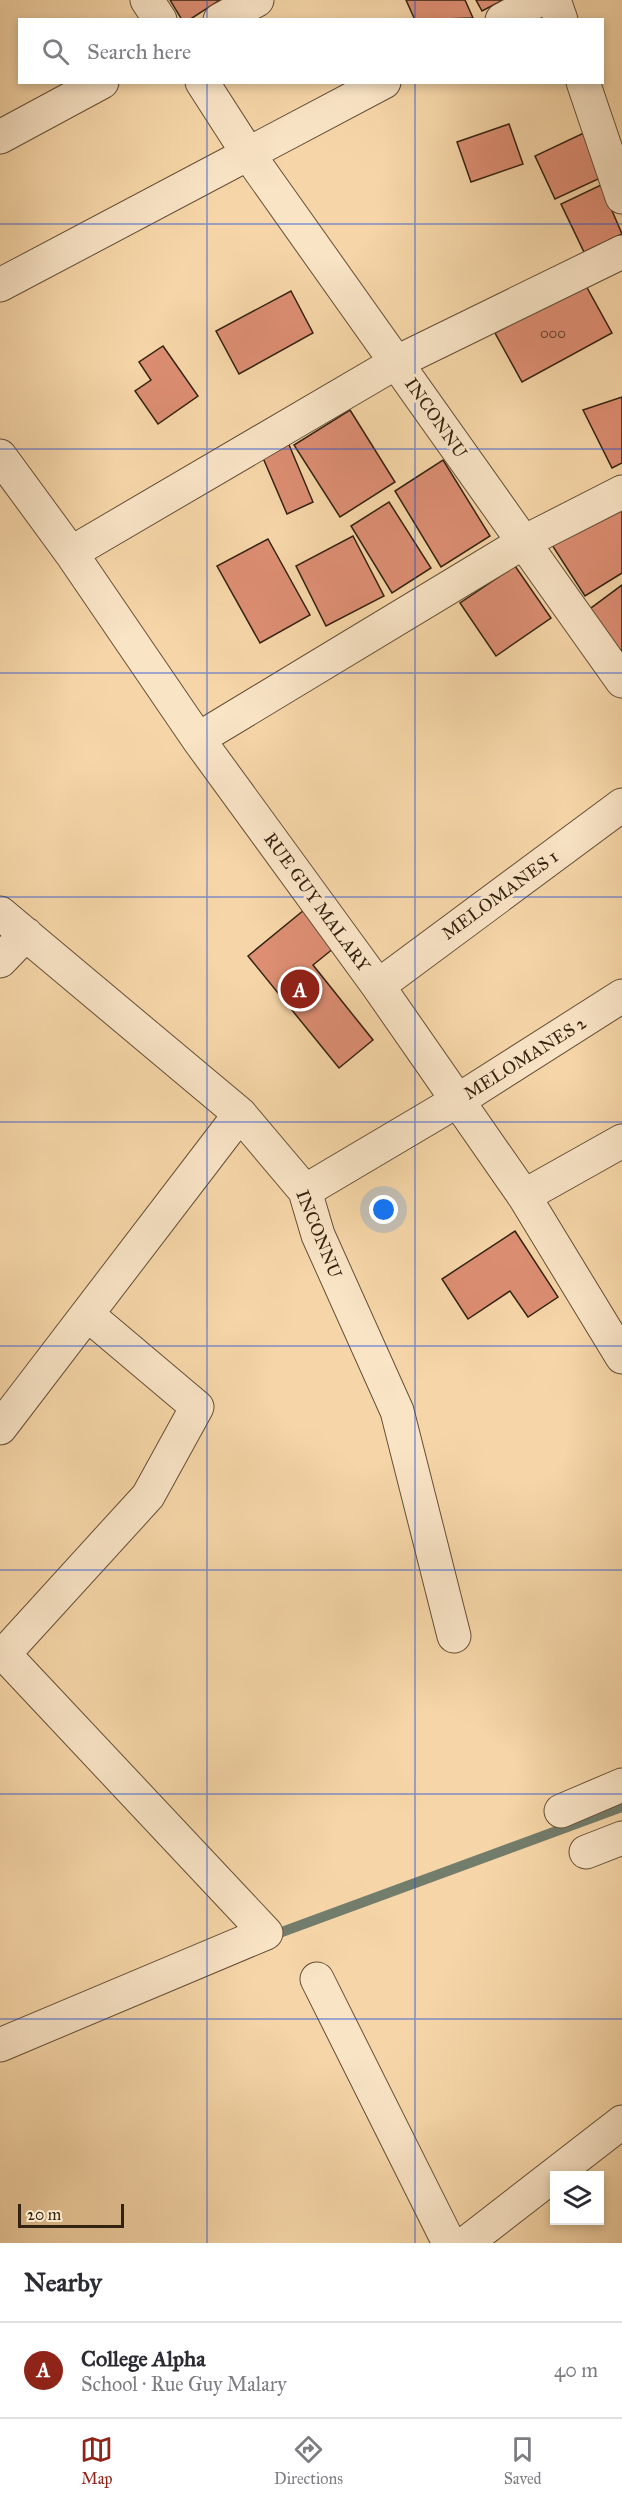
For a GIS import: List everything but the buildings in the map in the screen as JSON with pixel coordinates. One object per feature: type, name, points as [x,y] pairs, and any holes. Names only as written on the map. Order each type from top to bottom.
[{"type":"street","points":[[147,0],[159,18]]},
{"type":"street","points":[[224,18],[257,0]]},
{"type":"street","points":[[506,18],[538,0]]},
{"type":"street","points":[[554,0],[560,18]]},
{"type":"street","points":[[0,137],[98,84]]},
{"type":"street","name":"INCONNU","points":[[203,84],[249,154],[622,681]]},
{"type":"street","points":[[0,285],[380,84]]},
{"type":"street","points":[[584,84],[622,197]]},
{"type":"street","points":[[71,553],[397,362],[622,252]]},
{"type":"street","name":"RUE GUY MALARY","points":[[0,456],[71,553],[198,739],[378,986],[524,1196],[622,1356]]},
{"type":"street","points":[[198,739],[524,542],[622,492]]},
{"type":"street","name":"MELOMANES 1","points":[[378,986],[622,805]]},
{"type":"street","name":"INCONNU","points":[[0,913],[240,1114],[305,1191],[318,1235],[397,1411],[454,1636]]},
{"type":"street","points":[[0,961],[26,934]]},
{"type":"street","name":"MELOMANES 2","points":[[305,1191],[458,1101],[622,996]]},
{"type":"street","points":[[0,1428],[240,1114]]},
{"type":"street","points":[[524,1196],[622,1141]]},
{"type":"street","points":[[0,2045],[266,1933],[2,1654],[148,1496],[197,1407],[88,1315]]},
{"type":"street","points":[[561,1811],[622,1785]]},
{"type":"street","points":[[586,1852],[622,1838]]},
{"type":"street","points":[[317,1979],[448,2243]]},
{"type":"street","points":[[466,2243],[622,2122]]},
{"type":"waterway","points":[[271,1936],[622,1807]]},
{"type":"place","name":"College Alpha","points":[[300,989]]}]
